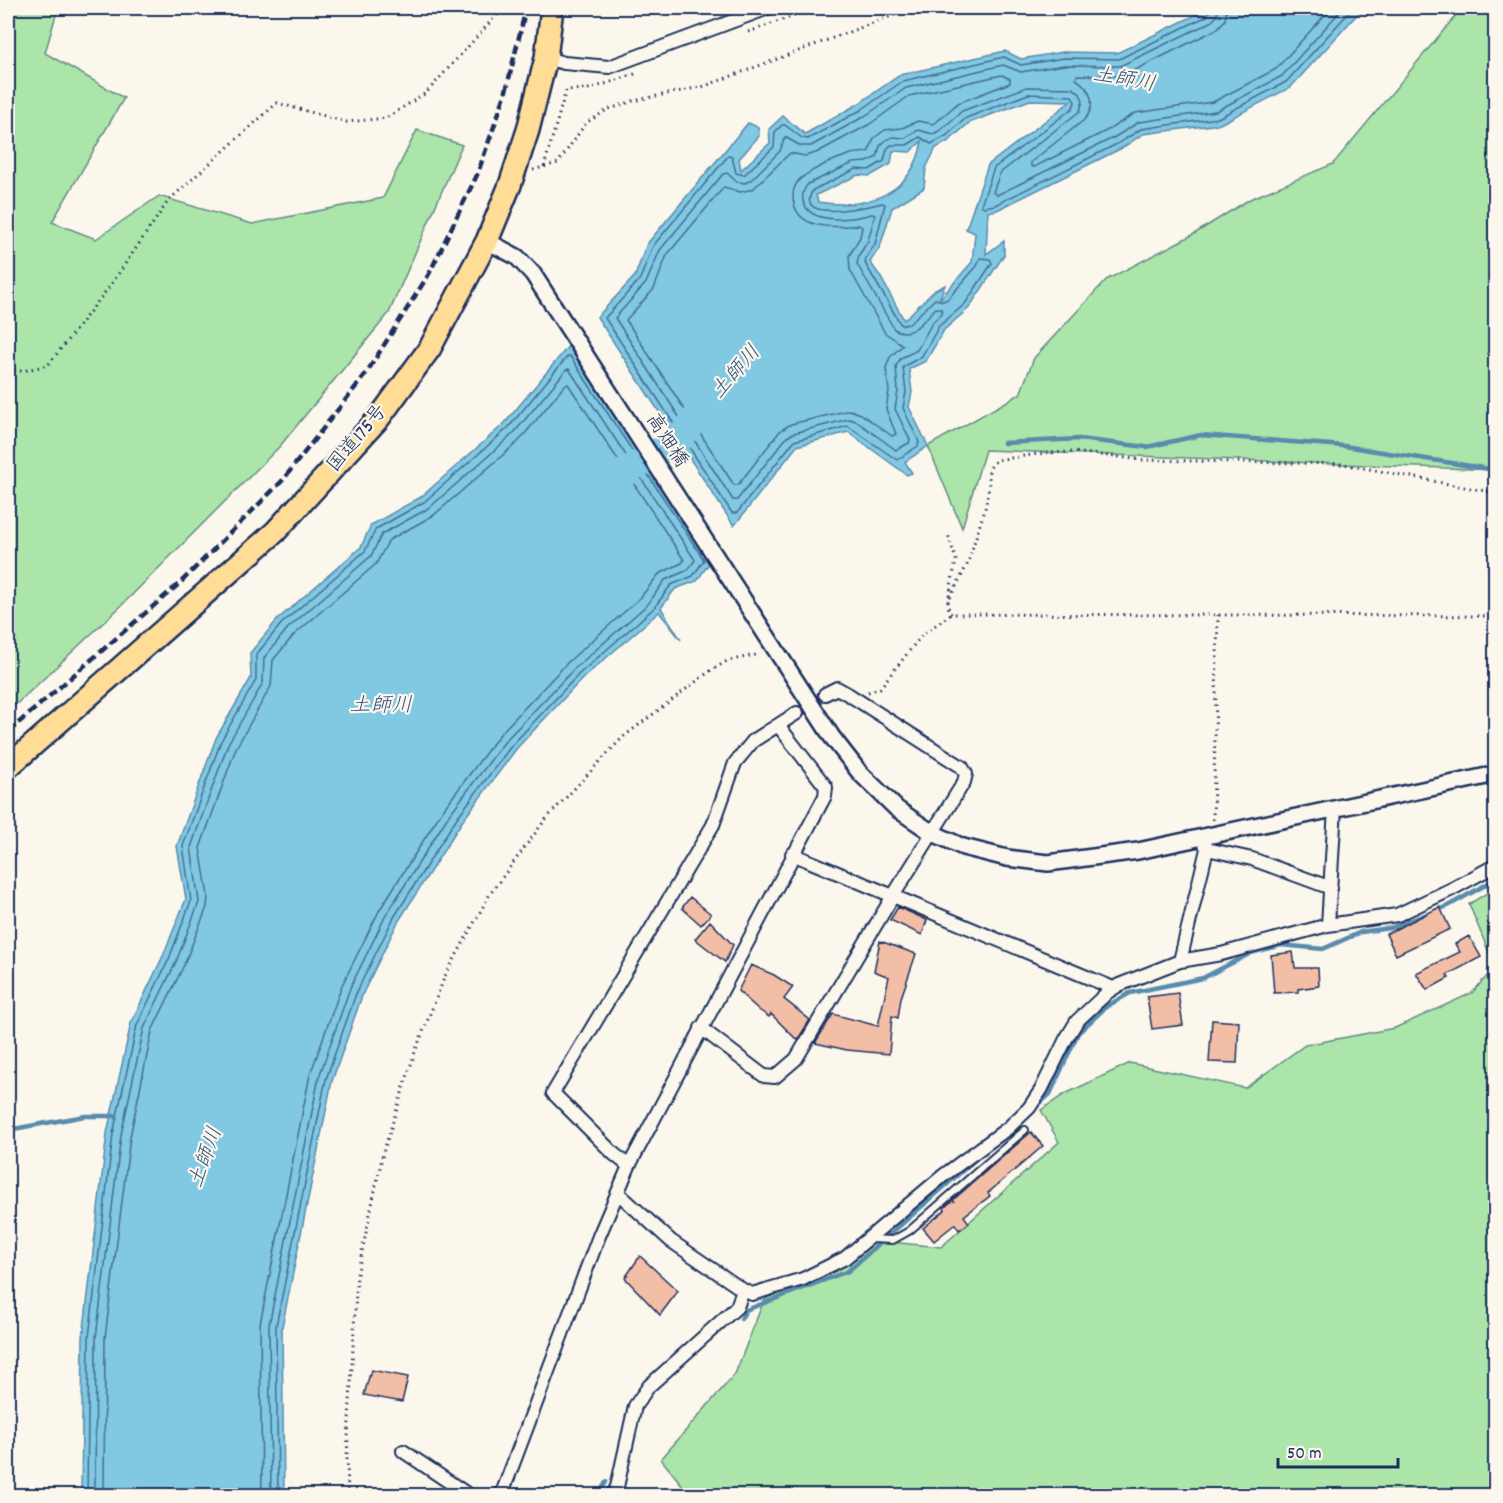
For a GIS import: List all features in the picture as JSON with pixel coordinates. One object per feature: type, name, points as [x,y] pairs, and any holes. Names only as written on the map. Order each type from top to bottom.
[{"type":"highway","name":"国道175号","points":[[8,767],[275,532],[379,418],[430,348],[487,241],[510,184],[528,130],[546,58],[552,8]]},
{"type":"street","points":[[546,58],[564,63],[609,67],[768,8]]},
{"type":"street","name":"高畑橋","points":[[487,241],[517,257],[533,274],[832,737],[860,773],[897,809],[932,832],[963,847],[1006,858],[1048,863],[1138,850],[1496,774]]},
{"type":"street","points":[[701,1028],[764,1076],[775,1077],[796,1059],[964,782],[966,774],[962,767],[837,688],[825,693]]},
{"type":"street","points":[[629,1166],[553,1093],[713,825],[735,763],[753,741],[796,713]]},
{"type":"street","points":[[501,1496],[599,1236],[619,1194],[629,1166],[792,854],[825,796],[826,787],[778,725]]},
{"type":"street","points":[[1328,924],[1335,808]]},
{"type":"street","points":[[1180,961],[1207,836],[1252,859],[1331,888]]},
{"type":"street","points":[[792,854],[1113,988]]},
{"type":"street","points":[[619,1194],[671,1240],[743,1290],[752,1294],[803,1279],[845,1258],[944,1175],[1008,1128],[1029,1108],[1041,1090],[1077,1021],[1113,988],[1180,961],[1221,954],[1328,924],[1397,915],[1452,890],[1496,865]]},
{"type":"street","points":[[612,1496],[617,1487],[635,1406],[649,1386],[737,1307],[743,1290]]},
{"type":"street","points":[[403,1451],[470,1496]]},
{"type":"lane","points":[[868,1239],[894,1240],[909,1231],[1025,1130]]},
{"type":"path","points":[[8,370],[23,371],[48,365],[110,286],[169,200],[277,103],[347,122],[386,118],[426,93],[503,8]]},
{"type":"path","points":[[743,34],[817,8]]},
{"type":"path","points":[[529,171],[558,163],[586,123],[607,110],[705,86],[913,8]]},
{"type":"path","points":[[544,167],[567,90],[590,89],[641,72]]},
{"type":"path","points":[[947,604],[967,565],[985,509],[989,469],[996,460],[1009,457],[1074,453],[1143,460],[1343,464],[1496,493]]},
{"type":"path","points":[[948,534],[956,560],[947,604],[951,614]]},
{"type":"path","points":[[851,696],[880,688],[922,634],[951,614],[1496,616]]},
{"type":"path","points":[[1207,836],[1218,615]]},
{"type":"path","points":[[348,1496],[347,1456],[357,1275],[382,1153],[415,1052],[445,976],[490,894],[545,820],[623,737],[710,671],[727,662],[756,655]]},
{"type":"green space","points":[[8,8],[58,8],[45,53],[124,98],[52,222],[96,239],[159,196],[252,224],[383,198],[417,130],[462,145],[389,313],[280,446],[119,608],[8,712]]},
{"type":"green space","points":[[1462,8],[1495,8],[1495,470],[985,450],[962,528],[928,446],[1020,394],[1034,358],[1106,280],[1194,234],[1250,199],[1333,164]]},
{"type":"green space","points":[[1495,888],[1495,967],[1469,904]]},
{"type":"green space","points":[[1495,967],[1495,1495],[691,1496],[661,1459],[735,1374],[764,1300],[869,1240],[941,1247],[1059,1142],[1041,1110],[1065,1094],[1130,1063],[1245,1088],[1305,1045],[1395,1028],[1472,993]]},
{"type":"water","points":[[1210,8],[1363,8],[1291,87],[1220,124],[1143,134],[1122,148],[997,210],[988,212],[986,254],[1004,241],[1004,255],[969,308],[944,330],[926,361],[909,369],[912,392],[909,407],[928,446],[905,462],[912,473],[907,475],[848,432],[797,446],[734,526],[597,317],[635,276],[647,244],[748,123],[758,127],[759,136],[739,159],[741,170],[770,143],[769,129],[783,116],[805,134],[858,104],[900,75],[1005,51],[1021,59],[1063,52],[1117,53]],"holes":[[[1030,100],[1071,101],[988,165],[966,229],[975,233],[972,262],[939,300],[945,285],[935,290],[904,320],[870,262],[880,247],[892,208],[924,188],[926,168],[936,148],[949,141],[969,123]],[[922,141],[917,159],[909,174],[898,186],[885,194],[854,203],[818,202],[816,195],[858,175],[870,176],[891,164],[893,151],[910,152]]]},
{"type":"water","name":"土師川","points":[[570,344],[712,559],[697,581],[675,589],[661,608],[681,640],[659,612],[583,678],[517,748],[461,823],[398,922],[363,993],[332,1081],[282,1327],[284,1495],[81,1496],[83,1337],[107,1133],[131,1023],[163,956],[186,899],[177,846],[216,738],[251,678],[250,653],[278,619],[361,547],[371,525],[421,497],[504,424]]},
{"type":"building","points":[[690,897],[711,914],[701,925],[682,908]]},
{"type":"building","points":[[898,907],[927,920],[922,935],[890,920]]},
{"type":"building","points":[[1440,907],[1450,929],[1396,955],[1386,934]]},
{"type":"building","points":[[710,921],[733,945],[725,962],[695,939]]},
{"type":"building","points":[[1469,936],[1481,957],[1447,975],[1449,978],[1427,990],[1416,973],[1460,952],[1455,944]]},
{"type":"building","points":[[880,941],[916,954],[901,998],[898,1018],[892,1016],[889,1054],[847,1050],[815,1043],[833,1014],[878,1026],[889,977],[874,971]]},
{"type":"building","points":[[1293,952],[1295,968],[1318,968],[1319,986],[1298,989],[1298,992],[1274,993],[1271,955]]},
{"type":"building","points":[[751,965],[774,975],[793,987],[784,999],[810,1020],[798,1039],[771,1014],[769,1017],[738,991]]},
{"type":"building","points":[[1178,993],[1183,1025],[1152,1029],[1147,997]]},
{"type":"building","points":[[1212,1020],[1239,1022],[1237,1063],[1209,1062]]},
{"type":"building","points":[[1031,1132],[1043,1146],[988,1193],[990,1196],[964,1216],[969,1223],[959,1230],[955,1224],[934,1241],[923,1228]]},
{"type":"building","points":[[640,1256],[678,1291],[660,1315],[625,1278]]},
{"type":"building","points":[[371,1370],[408,1377],[402,1402],[364,1395]]},
{"type":"waterway","name":"土師川","points":[[625,472],[678,440],[701,412]]},
{"type":"waterway","points":[[1004,443],[1079,439],[1147,447],[1201,435],[1344,446],[1496,470]]},
{"type":"waterway","points":[[1435,911],[1496,879]]},
{"type":"waterway","points":[[1036,1107],[1050,1094],[1078,1033],[1107,1006],[1130,993],[1203,978],[1251,953],[1281,945],[1323,949],[1361,932],[1390,928],[1427,914]]},
{"type":"waterway","points":[[8,1130],[85,1116],[114,1116]]},
{"type":"waterway","points":[[741,1319],[746,1310],[848,1271],[977,1158]]},
{"type":"waterway","points":[[598,1496],[606,1482]]},
{"type":"tunnel","points":[[797,713],[825,694]]},
{"type":"railway","points":[[8,732],[180,583],[282,481],[365,375],[429,274],[477,175],[505,95],[526,8]]}]
